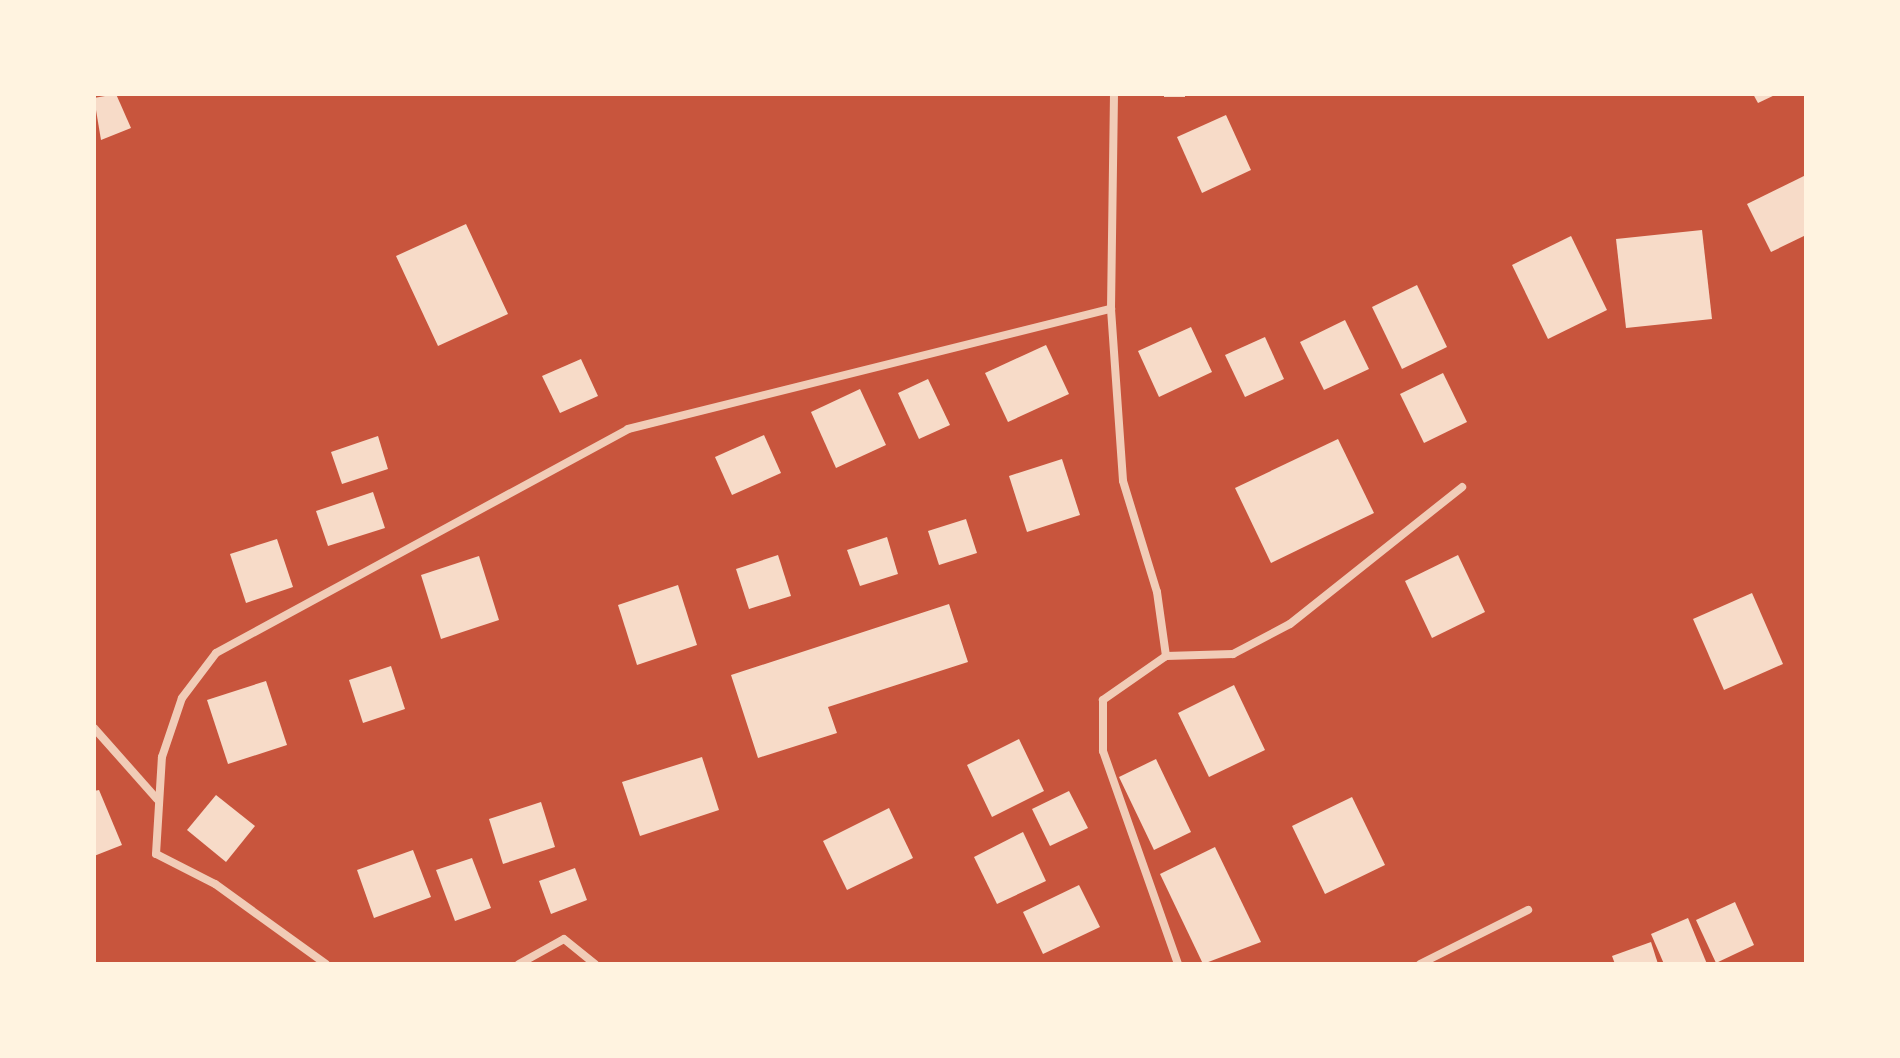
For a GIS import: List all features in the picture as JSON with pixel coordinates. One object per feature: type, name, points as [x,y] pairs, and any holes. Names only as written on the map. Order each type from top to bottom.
[{"type":"street","points":[[1114,94],[1111,309],[1123,481],[1157,592],[1166,656]]},
{"type":"street","points":[[326,964],[215,884],[156,854],[157,799],[182,698],[216,653],[628,429],[1111,309]]},
{"type":"street","points":[[1178,964],[1103,751],[1103,700],[1166,656],[1233,654],[1290,624],[1462,487]]},
{"type":"street","points":[[94,728],[157,799]]},
{"type":"street","points":[[1420,964],[1528,910]]},
{"type":"street","points":[[519,964],[564,939],[595,964]]},
{"type":"building","points":[[116,94],[131,128],[101,140],[94,98]]},
{"type":"building","points":[[1164,94],[1185,94],[1185,97],[1164,97]]},
{"type":"building","points":[[1753,94],[1777,94],[1758,103]]},
{"type":"building","points":[[1226,115],[1251,170],[1202,193],[1177,137]]},
{"type":"building","points":[[1806,175],[1806,235],[1771,252],[1747,204]]},
{"type":"building","points":[[466,224],[508,314],[438,346],[396,256]]},
{"type":"building","points":[[1702,230],[1712,319],[1626,328],[1616,239]]},
{"type":"building","points":[[1571,236],[1607,310],[1548,339],[1512,265]]},
{"type":"building","points":[[1417,285],[1447,347],[1402,369],[1372,307]]},
{"type":"building","points":[[1345,320],[1369,369],[1324,390],[1300,342]]},
{"type":"building","points":[[1191,327],[1212,372],[1159,397],[1138,351]]},
{"type":"building","points":[[1265,337],[1284,379],[1245,397],[1225,355]]},
{"type":"building","points":[[1046,345],[1069,394],[1008,422],[985,373]]},
{"type":"building","points":[[581,359],[598,396],[560,413],[542,376]]},
{"type":"building","points":[[1443,373],[1467,422],[1424,443],[1400,394]]},
{"type":"building","points":[[928,379],[950,425],[919,439],[898,393]]},
{"type":"building","points":[[860,389],[886,445],[836,468],[811,412]]},
{"type":"building","points":[[764,435],[781,473],[732,495],[715,457]]},
{"type":"building","points":[[378,436],[388,469],[342,484],[331,452]]},
{"type":"building","points":[[1338,439],[1374,513],[1271,563],[1235,488]]},
{"type":"building","points":[[1062,459],[1080,515],[1027,532],[1009,476]]},
{"type":"building","points":[[373,492],[385,528],[328,546],[316,511]]},
{"type":"building","points":[[966,519],[977,553],[939,565],[928,531]]},
{"type":"building","points":[[887,537],[898,574],[860,586],[847,550]]},
{"type":"building","points":[[277,539],[293,587],[246,603],[230,554]]},
{"type":"building","points":[[778,555],[791,596],[749,609],[736,569]]},
{"type":"building","points":[[1458,555],[1485,612],[1432,638],[1405,581]]},
{"type":"building","points":[[479,556],[499,620],[441,639],[421,575]]},
{"type":"building","points":[[678,585],[697,645],[637,665],[618,605]]},
{"type":"building","points":[[1752,593],[1783,664],[1724,690],[1693,619]]},
{"type":"building","points":[[949,604],[968,662],[828,707],[837,733],[758,758],[731,675]]},
{"type":"building","points":[[391,666],[405,709],[363,723],[349,680]]},
{"type":"building","points":[[266,681],[287,745],[228,764],[207,700]]},
{"type":"building","points":[[1234,685],[1265,750],[1209,777],[1178,713]]},
{"type":"building","points":[[1019,739],[1044,791],[992,817],[967,765]]},
{"type":"building","points":[[702,757],[719,810],[640,836],[622,782]]},
{"type":"building","points":[[1156,759],[1191,832],[1154,850],[1119,777]]},
{"type":"building","points":[[99,790],[122,845],[94,856],[94,791]]},
{"type":"building","points":[[1069,791],[1088,828],[1050,846],[1032,809]]},
{"type":"building","points":[[216,795],[255,826],[226,862],[187,830]]},
{"type":"building","points":[[1352,797],[1385,865],[1325,894],[1292,826]]},
{"type":"building","points":[[541,802],[555,847],[503,864],[489,819]]},
{"type":"building","points":[[889,808],[913,858],[847,890],[823,841]]},
{"type":"building","points":[[1023,832],[1046,881],[997,904],[974,857]]},
{"type":"building","points":[[1215,847],[1261,942],[1203,964],[1160,874]]},
{"type":"building","points":[[413,850],[431,897],[374,918],[357,870]]},
{"type":"building","points":[[472,858],[491,908],[455,921],[436,870]]},
{"type":"building","points":[[575,868],[587,900],[551,914],[539,881]]},
{"type":"building","points":[[1079,885],[1100,927],[1043,954],[1023,912]]},
{"type":"building","points":[[1735,902],[1754,945],[1716,963],[1696,920]]},
{"type":"building","points":[[1688,918],[1707,964],[1664,964],[1651,934]]},
{"type":"building","points":[[1651,942],[1658,964],[1615,964],[1612,956]]}]
